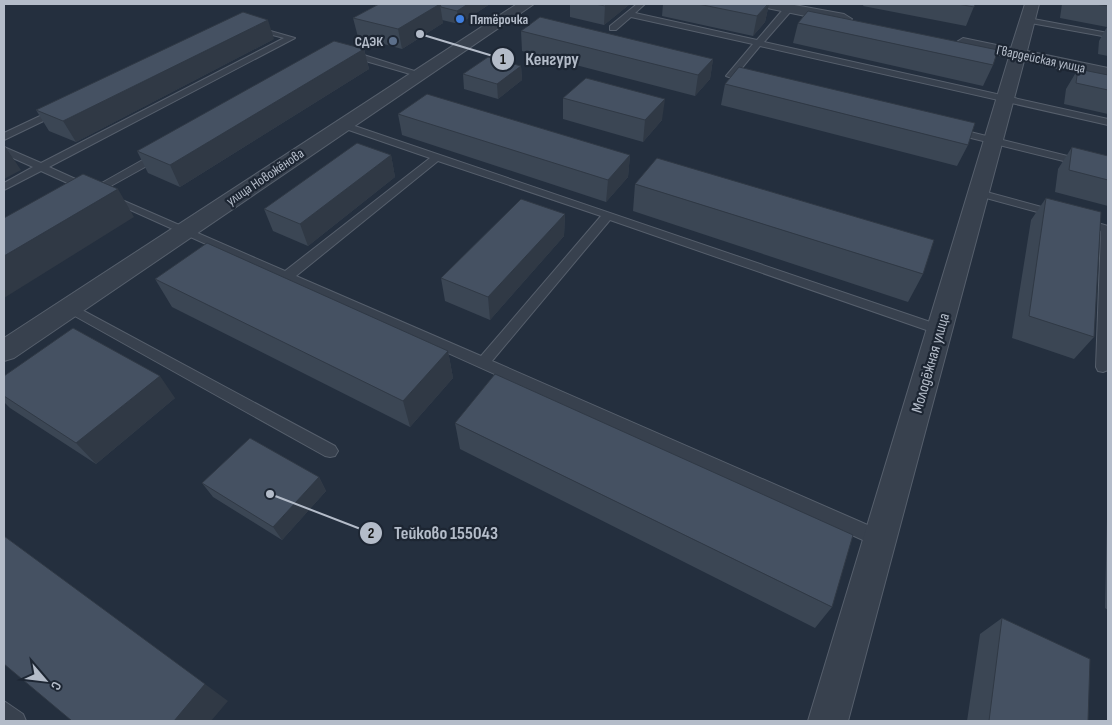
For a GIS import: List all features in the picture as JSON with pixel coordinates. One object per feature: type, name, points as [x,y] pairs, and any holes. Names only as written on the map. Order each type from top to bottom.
[{"type":"street","name":"улица Новожёнова","points":[[4,350],[526,4]]},
{"type":"street","points":[[767,4],[864,23]]},
{"type":"street","name":"Молодёжная улица","points":[[828,721],[1030,12]]},
{"type":"street","name":"Гвардейская улица","points":[[951,41],[1108,73]]},
{"type":"lane","points":[[613,28],[641,4]]},
{"type":"lane","points":[[758,83],[730,76],[789,8]]},
{"type":"lane","points":[[1030,12],[1108,35]]},
{"type":"lane","points":[[629,14],[1108,122]]},
{"type":"lane","points":[[4,187],[291,38],[242,24]]},
{"type":"lane","points":[[333,56],[342,51],[420,74]]},
{"type":"lane","points":[[4,137],[66,107]]},
{"type":"lane","points":[[343,125],[940,330]]},
{"type":"lane","points":[[947,130],[1108,169]]},
{"type":"lane","points":[[78,202],[172,148]]},
{"type":"lane","points":[[4,150],[183,232],[880,539]]},
{"type":"lane","points":[[286,277],[437,157]]},
{"type":"lane","points":[[979,193],[1107,228],[1103,367]]},
{"type":"lane","points":[[482,364],[608,215]]},
{"type":"lane","points":[[69,307],[330,451]]},
{"type":"lane","points":[[4,711],[16,721]]},
{"type":"building","points":[[379,4],[440,4],[398,29],[353,18]]},
{"type":"building","points":[[440,4],[468,4],[457,11],[441,7]]},
{"type":"building","points":[[698,4],[768,4],[757,16]]},
{"type":"building","points":[[958,4],[975,4],[974,7]]},
{"type":"building","points":[[808,11],[998,50],[993,65],[798,23]]},
{"type":"building","points":[[243,12],[268,20],[63,121],[36,110]]},
{"type":"building","points":[[540,17],[713,59],[698,75],[521,31]]},
{"type":"building","points":[[334,41],[364,49],[170,165],[137,151]]},
{"type":"building","points":[[488,57],[521,66],[497,84],[463,74]]},
{"type":"building","points":[[739,67],[975,123],[968,145],[725,84]]},
{"type":"building","points":[[1078,69],[1108,75],[1108,90],[1076,83]]},
{"type":"building","points":[[586,78],[665,99],[645,120],[563,98]]},
{"type":"building","points":[[427,94],[630,155],[608,180],[398,114]]},
{"type":"building","points":[[357,143],[391,155],[300,224],[264,209]]},
{"type":"building","points":[[1072,147],[1108,156],[1108,180],[1069,170]]},
{"type":"building","points":[[657,158],[934,240],[923,274],[635,184]]},
{"type":"building","points":[[83,174],[118,189],[4,256],[4,218]]},
{"type":"building","points":[[1046,198],[1101,212],[1094,337],[1029,316]]},
{"type":"building","points":[[521,199],[565,214],[488,297],[441,278]]},
{"type":"building","points":[[207,243],[448,351],[403,401],[155,279]]},
{"type":"building","points":[[73,328],[160,376],[76,443],[4,396],[4,376]]},
{"type":"building","points":[[495,374],[853,535],[832,607],[455,423]]},
{"type":"building","points":[[250,438],[319,477],[273,527],[202,483]]},
{"type":"building","points":[[4,536],[205,684],[174,721],[72,721],[4,664]]},
{"type":"building","points":[[1002,618],[1090,659],[1088,721],[989,721]]},
{"type":"place","name":"Пятёрочка","points":[[460,19]]},
{"type":"place","name":"Кенгуру","points":[[420,34]]},
{"type":"place","name":"СДЭК","points":[[393,41]]},
{"type":"place","name":"Тейково 155043","points":[[270,494]]}]
